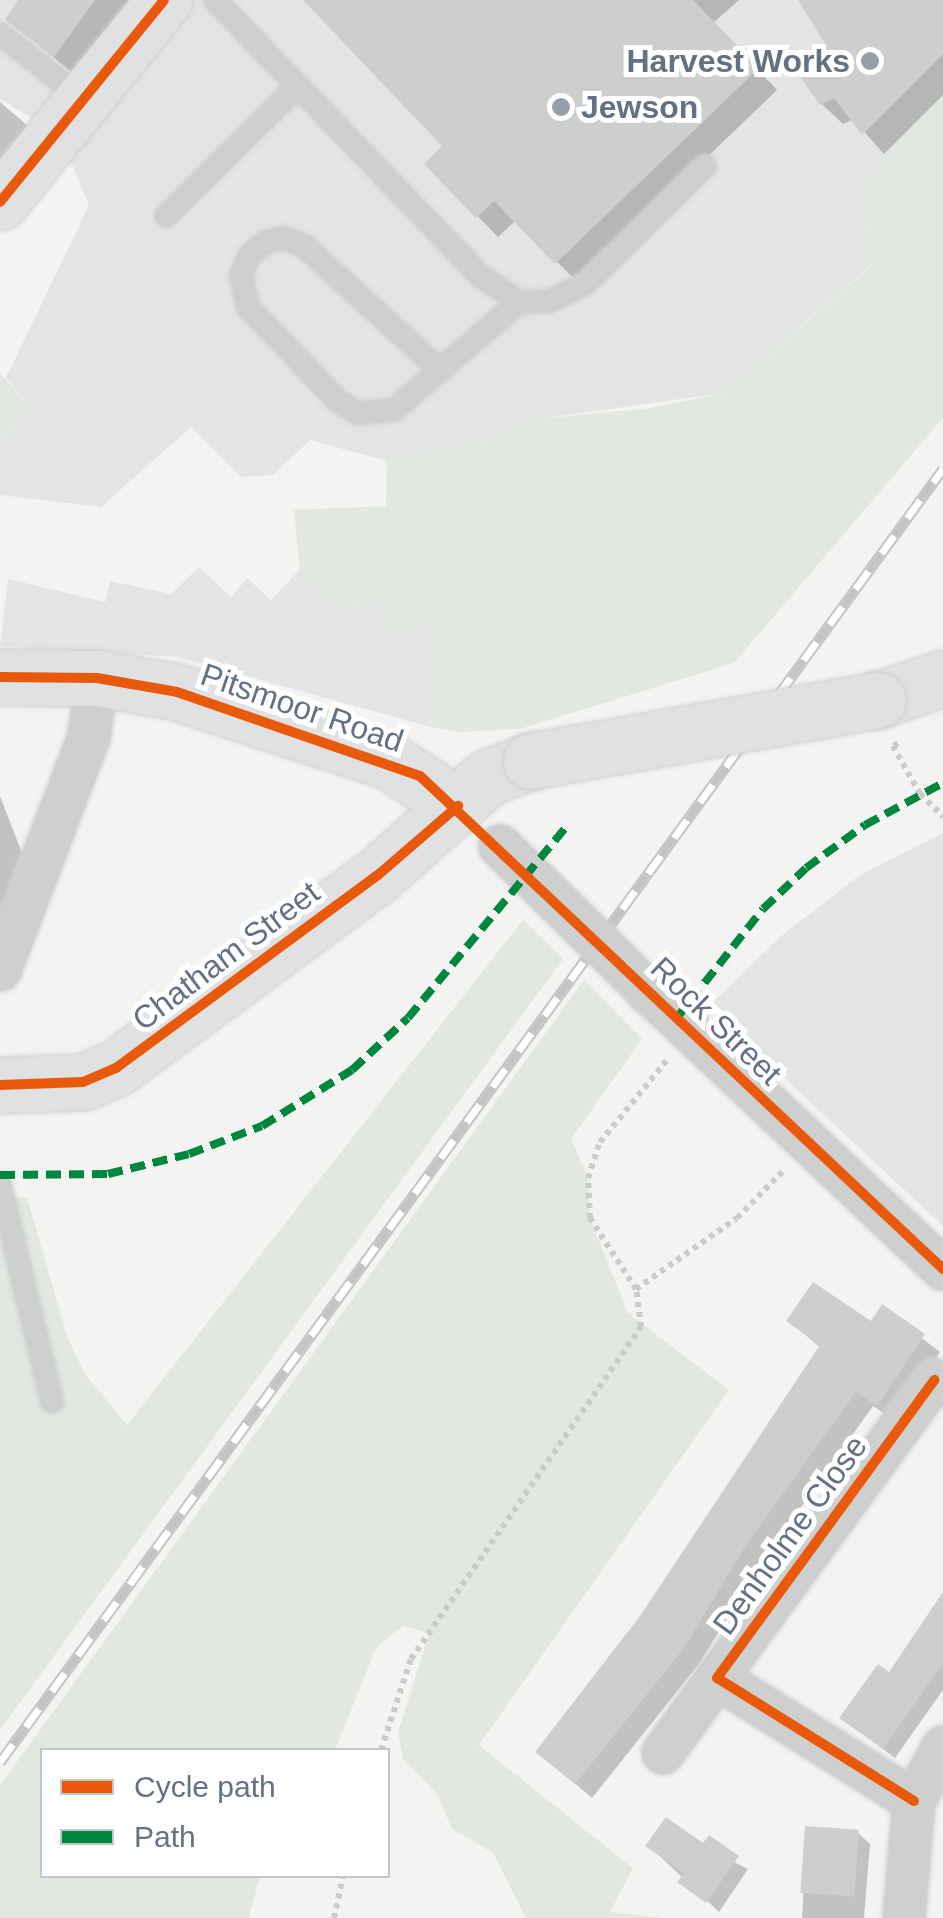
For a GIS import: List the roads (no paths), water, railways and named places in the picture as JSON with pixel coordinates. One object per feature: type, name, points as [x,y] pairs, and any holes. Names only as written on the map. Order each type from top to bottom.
[{"type":"street","points":[[0,202],[164,0]]},
{"type":"street","name":"Pitsmoor Road","points":[[0,678],[97,678],[177,692],[389,761],[458,806]]},
{"type":"street","points":[[0,970],[89,737],[97,678]]},
{"type":"street","points":[[458,806],[488,777],[532,761],[878,700],[943,678]]},
{"type":"street","name":"Rock Street","points":[[458,806],[690,1032],[943,1269]]},
{"type":"street","name":"Chatham Street","points":[[0,1085],[83,1082],[116,1068],[378,875],[458,806]]},
{"type":"street","name":"Denholme Close","points":[[663,1752],[934,1380]]},
{"type":"street","name":"Denholme Close","points":[[718,1678],[914,1801]]},
{"type":"street","points":[[904,1918],[914,1801],[943,1748]]},
{"type":"lane","points":[[215,0],[482,277],[519,302],[550,301],[585,284],[705,166]]},
{"type":"lane","points":[[0,34],[86,100]]},
{"type":"lane","points":[[166,216],[298,86]]},
{"type":"lane","points":[[440,370],[303,244],[284,238],[265,242],[250,256],[241,276],[248,307],[338,401],[358,413],[394,410],[519,302]]},
{"type":"lane","points":[[0,1185],[52,1402]]},
{"type":"railway","points":[[0,1762],[943,469]]},
{"type":"place","name":"Harvest Works","points":[[870,61]]},
{"type":"place","name":"Jewson","points":[[561,107]]}]
